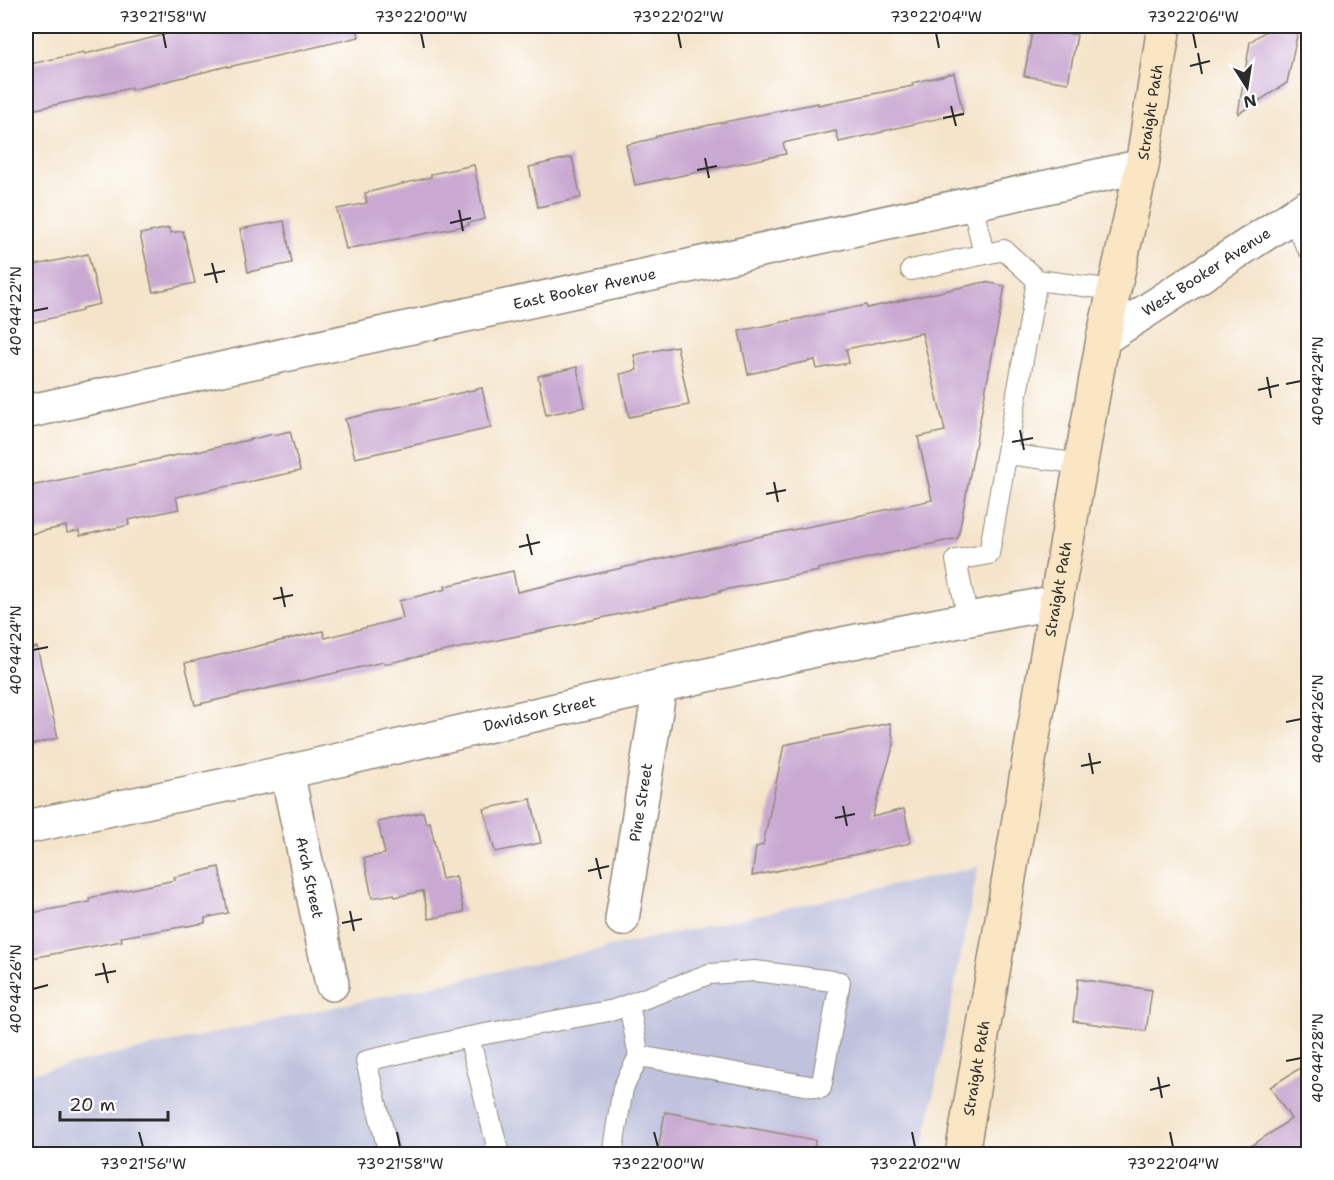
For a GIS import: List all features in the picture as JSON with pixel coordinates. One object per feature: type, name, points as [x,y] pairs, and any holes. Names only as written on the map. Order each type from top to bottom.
[{"type":"main road","name":"Straight Path","points":[[962,1155],[1103,339],[1142,166],[1164,26]]},
{"type":"street","name":"East Booker Avenue","points":[[26,412],[1142,166]]},
{"type":"street","name":"West Booker Avenue","points":[[1103,339],[1300,212]]},
{"type":"street","name":"Davidson Street","points":[[26,827],[287,772],[843,644],[1056,602]]},
{"type":"street","name":"Pine Street","points":[[622,919],[660,686]]},
{"type":"street","name":"Arch Street","points":[[287,772],[332,984]]},
{"type":"lane","points":[[972,203],[984,254]]},
{"type":"lane","points":[[1300,212],[1308,249]]},
{"type":"lane","points":[[911,270],[1004,250],[1037,280],[1114,291]]},
{"type":"lane","points":[[968,620],[956,560],[989,554],[1037,280]]},
{"type":"lane","points":[[1007,454],[1081,464]]},
{"type":"lane","points":[[389,1155],[366,1061],[469,1037],[614,1010],[709,974],[755,971],[840,982],[820,1088],[639,1056]]},
{"type":"lane","points":[[612,1155],[623,1088],[639,1056],[629,1005]]},
{"type":"lane","points":[[469,1037],[499,1155]]},
{"type":"shaded area","points":[[978,867],[922,1154],[26,1154],[26,1074]]},
{"type":"building","points":[[201,26],[357,26],[359,37],[131,90],[131,88],[36,109],[26,65],[84,52],[85,54]]},
{"type":"building","points":[[1273,26],[1299,26],[1287,83],[1238,114],[1250,42]]},
{"type":"building","points":[[1033,27],[1077,35],[1068,83],[1024,76]]},
{"type":"building","points":[[954,73],[963,113],[839,142],[836,131],[783,143],[786,154],[635,185],[626,145],[656,138],[656,136],[913,86],[912,83]]},
{"type":"building","points":[[572,157],[581,198],[538,207],[529,167]]},
{"type":"building","points":[[474,165],[485,219],[468,223],[469,225],[346,249],[337,209],[367,203],[365,193],[431,177],[431,174]]},
{"type":"building","points":[[284,221],[292,263],[248,272],[240,229]]},
{"type":"building","points":[[169,228],[170,233],[183,231],[195,283],[153,292],[140,234]]},
{"type":"building","points":[[88,254],[100,304],[82,308],[82,311],[26,324],[26,267]]},
{"type":"building","points":[[985,282],[1005,286],[958,538],[818,569],[819,571],[384,664],[383,662],[195,705],[185,663],[323,631],[325,638],[403,618],[399,601],[446,589],[445,586],[513,571],[517,592],[932,500],[918,437],[945,431],[922,333],[846,349],[849,363],[817,369],[815,360],[748,374],[739,331],[866,305],[867,308]]},
{"type":"building","points":[[677,346],[689,405],[629,417],[620,374],[637,370],[634,355]]},
{"type":"building","points":[[577,367],[585,407],[546,415],[538,376]]},
{"type":"building","points":[[482,388],[491,428],[355,458],[345,419]]},
{"type":"building","points":[[290,431],[300,471],[176,497],[179,509],[128,520],[129,525],[80,536],[79,531],[67,533],[66,526],[26,535],[26,487]]},
{"type":"building","points":[[37,647],[58,738],[26,746],[26,649]]},
{"type":"building","points":[[890,723],[894,744],[872,817],[904,809],[911,843],[752,876],[756,847],[763,845],[784,745]]},
{"type":"building","points":[[531,799],[541,843],[495,852],[484,809]]},
{"type":"building","points":[[423,812],[426,823],[430,822],[442,879],[456,876],[464,912],[429,919],[423,891],[395,897],[394,894],[372,898],[364,858],[385,854],[378,822]]},
{"type":"building","points":[[219,867],[228,913],[205,918],[205,923],[121,937],[122,941],[26,959],[26,914],[90,902],[89,898],[175,880],[174,877]]},
{"type":"building","points":[[1078,979],[1152,990],[1146,1031],[1073,1021]]},
{"type":"building","points":[[1308,1063],[1308,1145],[1294,1155],[1238,1155],[1291,1119],[1270,1087]]},
{"type":"building","points":[[665,1112],[815,1140],[814,1155],[657,1155]]}]
